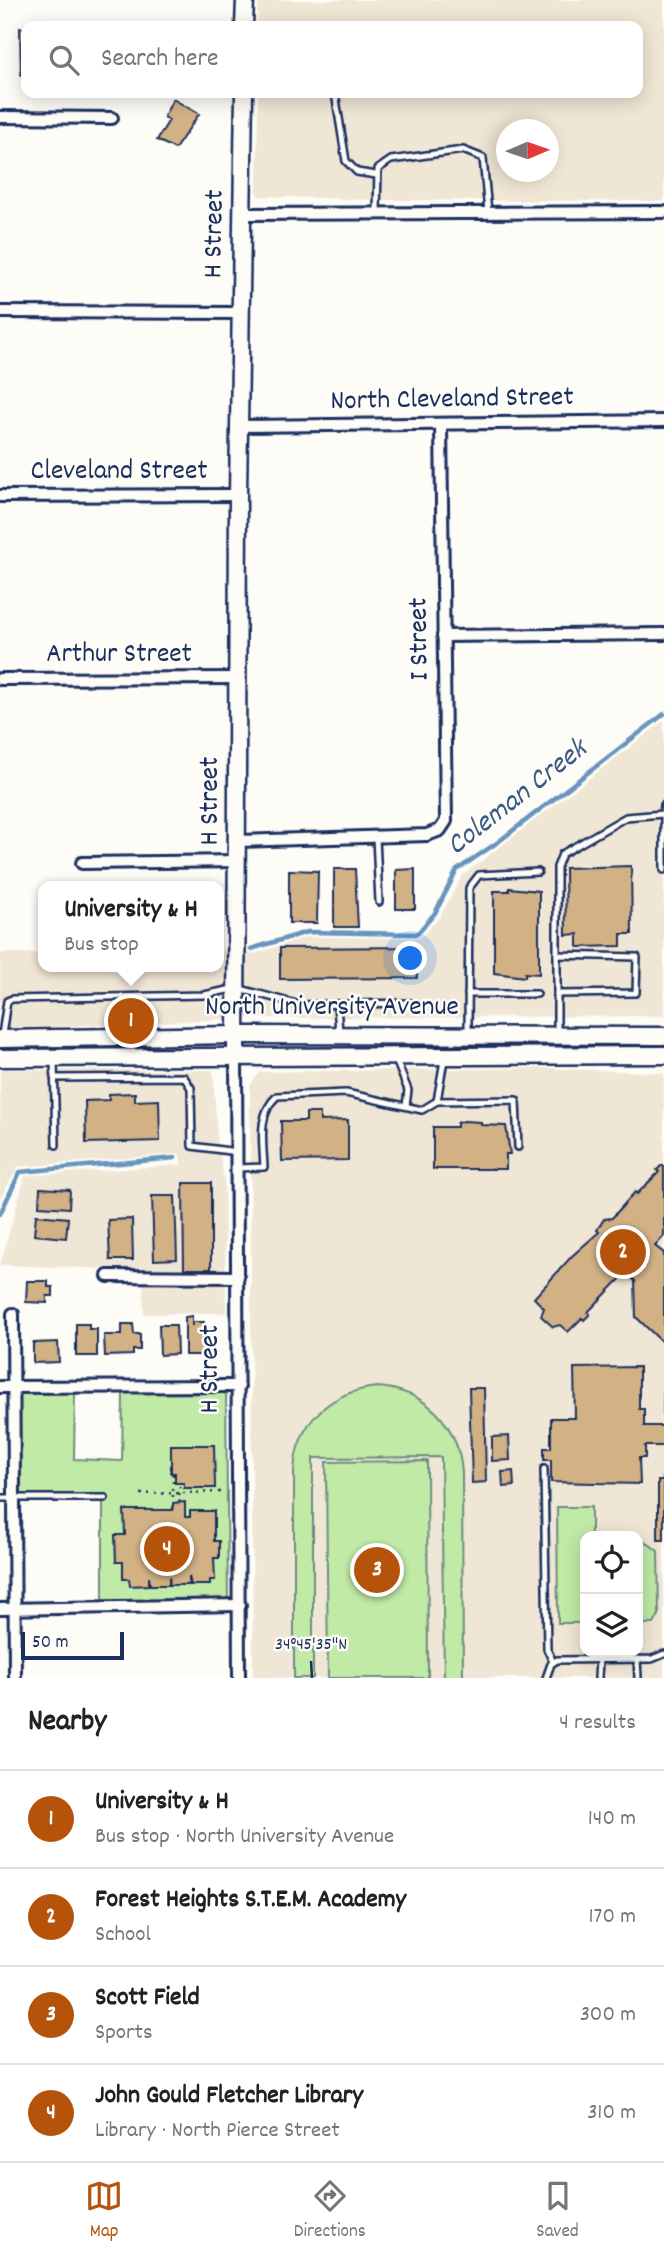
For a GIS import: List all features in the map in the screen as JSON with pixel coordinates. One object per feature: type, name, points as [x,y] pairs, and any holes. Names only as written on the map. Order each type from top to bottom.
[{"type":"main road","points":[[244,21],[245,0]]},
{"type":"main road","name":"H Street","points":[[236,1056],[240,313],[244,98]]},
{"type":"main road","name":"North University Avenue","points":[[1,1039],[236,1035],[664,1035]]},
{"type":"main road","name":"North University Avenue","points":[[0,1058],[664,1055]]},
{"type":"street","points":[[0,117],[111,118]]},
{"type":"street","points":[[243,214],[664,212]]},
{"type":"street","points":[[0,312],[240,313]]},
{"type":"street","name":"North Cleveland Street","points":[[241,426],[664,421]]},
{"type":"street","name":"I Street","points":[[376,837],[422,835],[440,830],[447,814],[441,425]]},
{"type":"street","name":"Cleveland Street","points":[[0,496],[239,495]]},
{"type":"street","points":[[443,636],[664,634]]},
{"type":"street","name":"Arthur Street","points":[[0,679],[239,678]]},
{"type":"street","points":[[238,841],[376,837]]},
{"type":"street","points":[[82,863],[239,861]]},
{"type":"street","name":"H Street","points":[[236,1056],[239,1678]]},
{"type":"street","points":[[108,1276],[238,1277]]},
{"type":"street","points":[[13,1314],[15,1678]]},
{"type":"street","points":[[0,1387],[239,1385]]},
{"type":"street","points":[[0,1609],[240,1605]]},
{"type":"lane","points":[[336,98],[345,161],[357,172],[376,175]]},
{"type":"lane","points":[[377,212],[377,169],[391,160],[463,150],[483,158],[487,170],[488,212]]},
{"type":"lane","points":[[664,805],[664,870]]},
{"type":"lane","points":[[557,1035],[557,867],[562,854],[626,817],[663,814]]},
{"type":"lane","points":[[376,837],[379,902]]},
{"type":"lane","points":[[468,1035],[469,888],[479,875],[538,872]]},
{"type":"lane","points":[[557,955],[637,957],[636,993],[557,993]]},
{"type":"lane","points":[[1,1039],[4,1010],[12,999],[204,995],[237,988],[300,1005],[411,1003]]},
{"type":"lane","points":[[468,994],[537,994]]},
{"type":"lane","points":[[337,1004],[339,1035]]},
{"type":"lane","points":[[394,1057],[408,1090],[406,1106]]},
{"type":"lane","points":[[437,1101],[445,1057]]},
{"type":"lane","points":[[54,1058],[55,1145]]},
{"type":"lane","points":[[54,1078],[184,1077],[191,1088],[192,1146],[237,1152]]},
{"type":"lane","points":[[237,1168],[264,1167],[263,1121],[266,1105],[277,1096],[346,1093],[422,1110],[437,1101],[516,1100],[518,1147]]},
{"type":"lane","points":[[544,1469],[547,1649],[554,1662]]},
{"type":"lane","points":[[0,1498],[105,1498]]},
{"type":"lane","points":[[546,1678],[554,1662],[565,1659],[652,1659],[664,1654]]},
{"type":"lane","points":[[598,1678],[599,1659]]},
{"type":"lane","points":[[637,1659],[638,1678]]},
{"type":"path","points":[[173,1474],[173,1502]]},
{"type":"path","points":[[179,1503],[180,1483]]},
{"type":"path","points":[[141,1494],[202,1490],[223,1492]]},
{"type":"shaded area","points":[[258,0],[664,0],[664,201],[377,200],[257,196],[258,98],[643,98],[643,21],[257,21]]},
{"type":"shaded area","points":[[664,721],[664,1016],[252,1018],[0,1029],[0,953],[38,953],[38,972],[224,972],[224,951],[254,954],[307,937],[420,938],[439,918],[462,876]]},
{"type":"shaded area","points":[[544,1068],[664,1073],[664,1678],[253,1678],[250,1085],[260,1072]]},
{"type":"shaded area","points":[[0,1070],[213,1070],[217,1136],[224,1179],[226,1313],[144,1314],[143,1270],[0,1265],[25,1176],[181,1165],[180,1154],[18,1167],[0,1199]]},
{"type":"green space","points":[[378,1387],[411,1395],[437,1413],[447,1425],[459,1455],[462,1472],[463,1678],[444,1678],[441,1457],[313,1458],[313,1678],[294,1678],[294,1471],[297,1453],[309,1424],[331,1402],[345,1395]]},
{"type":"green space","points":[[19,1392],[75,1393],[74,1459],[122,1461],[123,1393],[226,1392],[228,1601],[103,1602],[103,1502],[20,1502]]},
{"type":"green space","points":[[427,1461],[428,1678],[328,1678],[326,1462]]},
{"type":"green space","points":[[557,1507],[591,1507],[591,1531],[580,1531],[580,1623],[558,1623]]},
{"type":"green space","points":[[643,1540],[658,1551],[659,1615],[654,1624],[643,1624]]},
{"type":"building","points":[[173,99],[199,114],[175,149],[157,140],[169,120],[164,117]]},
{"type":"building","points":[[631,866],[632,934],[621,934],[621,946],[578,947],[578,934],[566,935],[565,868]]},
{"type":"building","points":[[334,869],[355,869],[358,927],[334,927]]},
{"type":"building","points":[[415,869],[415,909],[396,909],[396,870]]},
{"type":"building","points":[[289,870],[318,871],[317,923],[289,923]]},
{"type":"building","points":[[509,888],[539,891],[539,974],[525,973],[525,977],[494,973],[494,891],[509,891]]},
{"type":"building","points":[[417,947],[417,978],[280,979],[280,948]]},
{"type":"building","points":[[135,1093],[135,1101],[159,1100],[160,1141],[86,1143],[85,1101],[109,1100],[109,1094]]},
{"type":"building","points":[[306,1113],[320,1113],[320,1121],[348,1120],[348,1160],[282,1161],[281,1121],[306,1121]]},
{"type":"building","points":[[464,1121],[506,1126],[510,1154],[506,1154],[506,1169],[433,1169],[433,1127],[457,1127],[457,1123]]},
{"type":"building","points":[[664,1166],[664,1236],[655,1246],[664,1253],[664,1344],[636,1317],[635,1281],[626,1273],[588,1312],[590,1314],[568,1332],[560,1325],[553,1327],[541,1316],[544,1308],[534,1298],[572,1256],[599,1232],[597,1230],[604,1219],[612,1218],[635,1192],[637,1194],[659,1172],[657,1170]]},
{"type":"building","points":[[183,1183],[211,1183],[211,1269],[184,1269]]},
{"type":"building","points":[[40,1188],[70,1190],[69,1208],[39,1206]]},
{"type":"building","points":[[152,1196],[175,1196],[177,1259],[154,1260]]},
{"type":"building","points":[[36,1215],[68,1218],[66,1238],[34,1235]]},
{"type":"building","points":[[132,1219],[133,1260],[110,1260],[108,1220]]},
{"type":"building","points":[[27,1281],[48,1281],[48,1287],[53,1287],[53,1296],[47,1296],[47,1303],[26,1302]]},
{"type":"building","points":[[192,1316],[192,1326],[193,1322],[204,1322],[204,1329],[209,1329],[209,1355],[185,1355],[185,1317]]},
{"type":"building","points":[[76,1324],[89,1324],[89,1329],[97,1329],[97,1356],[76,1356]]},
{"type":"building","points":[[122,1324],[133,1324],[134,1334],[140,1334],[140,1350],[133,1350],[133,1355],[105,1356],[104,1335],[122,1335]]},
{"type":"building","points":[[159,1325],[176,1325],[177,1354],[160,1355]]},
{"type":"building","points":[[58,1342],[59,1362],[33,1363],[33,1343]]},
{"type":"building","points":[[664,1344],[664,1540],[658,1540],[658,1481],[663,1481],[663,1446],[645,1446],[645,1458],[639,1458],[640,1484],[551,1482],[551,1460],[544,1460],[544,1448],[551,1448],[551,1418],[575,1418],[574,1368],[639,1367],[639,1409],[644,1409],[644,1426],[663,1426]]},
{"type":"building","points":[[469,1388],[484,1388],[486,1482],[472,1483]]},
{"type":"building","points":[[509,1436],[510,1460],[492,1461],[492,1437]]},
{"type":"building","points":[[171,1445],[214,1445],[215,1488],[184,1488],[184,1483],[175,1483],[175,1473],[171,1473]]},
{"type":"building","points":[[513,1471],[514,1486],[503,1487],[502,1472]]},
{"type":"building","points":[[185,1502],[185,1517],[190,1517],[190,1511],[214,1511],[214,1541],[219,1541],[219,1558],[214,1558],[215,1580],[210,1580],[210,1585],[191,1585],[189,1576],[189,1585],[170,1585],[169,1577],[169,1585],[150,1585],[149,1577],[149,1585],[130,1586],[129,1579],[123,1579],[123,1562],[116,1562],[115,1535],[125,1535],[124,1510],[173,1510],[173,1503]]},
{"type":"waterway","name":"Coleman Creek","points":[[251,949],[307,932],[417,934],[435,913],[457,870],[498,842],[664,714]]},
{"type":"waterway","name":"Coleman Creek","points":[[0,1214],[20,1172],[175,1158]]},
{"type":"place","name":"University & H","points":[[131,1021]]},
{"type":"place","name":"Forest Heights S.T.E.M. Academy","points":[[623,1252]]},
{"type":"place","name":"John Gould Fletcher Library","points":[[167,1549]]},
{"type":"place","name":"Scott Field","points":[[377,1570]]}]
